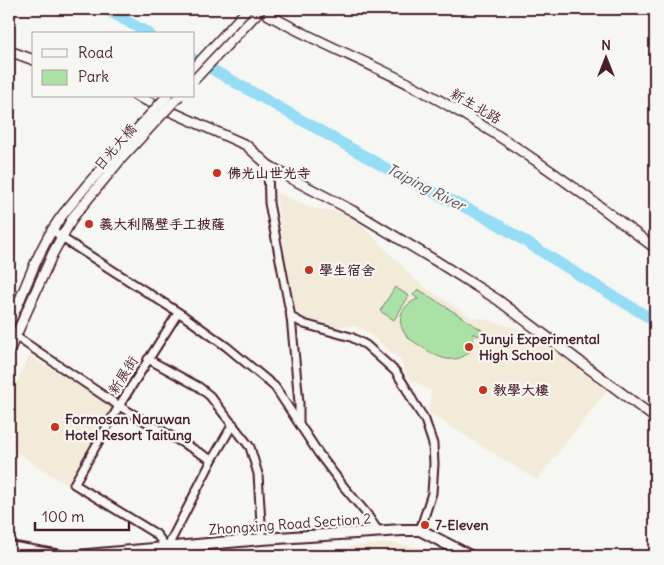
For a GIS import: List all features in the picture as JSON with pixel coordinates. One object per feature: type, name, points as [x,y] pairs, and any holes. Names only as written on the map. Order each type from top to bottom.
[{"type":"main road","name":"Zhongxing Road Section 2","points":[[77,556],[262,539],[420,530],[470,556]]},
{"type":"main road","points":[[9,547],[61,556]]},
{"type":"street","points":[[195,67],[248,9]]},
{"type":"street","points":[[195,79],[264,12]]},
{"type":"street","name":"新生北路","points":[[264,12],[417,88],[475,121],[516,146],[655,248]]},
{"type":"street","points":[[9,51],[32,59]]},
{"type":"street","points":[[140,98],[246,145],[268,165],[361,216],[498,300],[655,418]]},
{"type":"street","name":"日光大橋","points":[[68,215],[87,185],[165,98]]},
{"type":"street","name":"日光大橋","points":[[68,215],[177,98]]},
{"type":"street","points":[[268,165],[270,203],[291,317],[299,422]]},
{"type":"street","points":[[9,324],[35,262],[52,229],[68,215]]},
{"type":"street","points":[[9,351],[12,335],[62,238],[68,215]]},
{"type":"street","points":[[52,229],[62,238],[227,347],[275,387],[339,481],[366,513],[378,531]]},
{"type":"street","name":"新展街","points":[[167,548],[156,534],[74,484],[119,406],[178,313]]},
{"type":"street","points":[[291,317],[304,324],[351,337],[366,346],[396,372],[406,388],[425,420],[433,444],[432,493],[420,530]]},
{"type":"street","points":[[12,335],[119,406],[212,460]]},
{"type":"street","points":[[148,359],[199,387],[216,403],[250,447],[258,474],[262,539]]},
{"type":"street","points":[[158,556],[167,548],[212,460],[233,424]]},
{"type":"shaded area","name":"Junyi Experimental High School","points":[[275,192],[311,208],[349,214],[416,281],[472,318],[480,318],[536,334],[609,388],[537,480],[429,413],[431,391],[408,378],[400,359],[366,331],[351,325],[338,327],[304,318],[298,313],[294,304]]},
{"type":"shaded area","name":"Formosan Naruwan Hotel Resort Taitung","points":[[29,356],[114,406],[69,486],[9,448],[9,400]]},
{"type":"shaded area","points":[[391,543],[431,549],[447,556],[318,556],[354,546]]},
{"type":"green space","points":[[395,287],[409,296],[394,320],[380,311]]},
{"type":"green space","points":[[418,289],[482,330],[478,336],[473,333],[473,346],[470,352],[457,359],[442,358],[408,338],[401,327],[401,316],[407,306],[418,299],[413,295]]},
{"type":"waterway","name":"Taiping River","points":[[105,9],[146,32]]},
{"type":"waterway","name":"Taiping River","points":[[195,60],[400,176],[491,220],[655,321]]},
{"type":"place","name":"佛光山世光寺","points":[[217,173]]},
{"type":"place","name":"義大利隔壁手工披薩","points":[[89,224]]},
{"type":"place","name":"學生宿舍","points":[[309,270]]},
{"type":"place","name":"Junyi Experimental High School","points":[[469,347]]},
{"type":"place","name":"教學大樓","points":[[483,390]]},
{"type":"place","name":"Formosan Naruwan Hotel Resort Taitung","points":[[55,427]]},
{"type":"place","name":"7-Eleven","points":[[425,525]]}]
